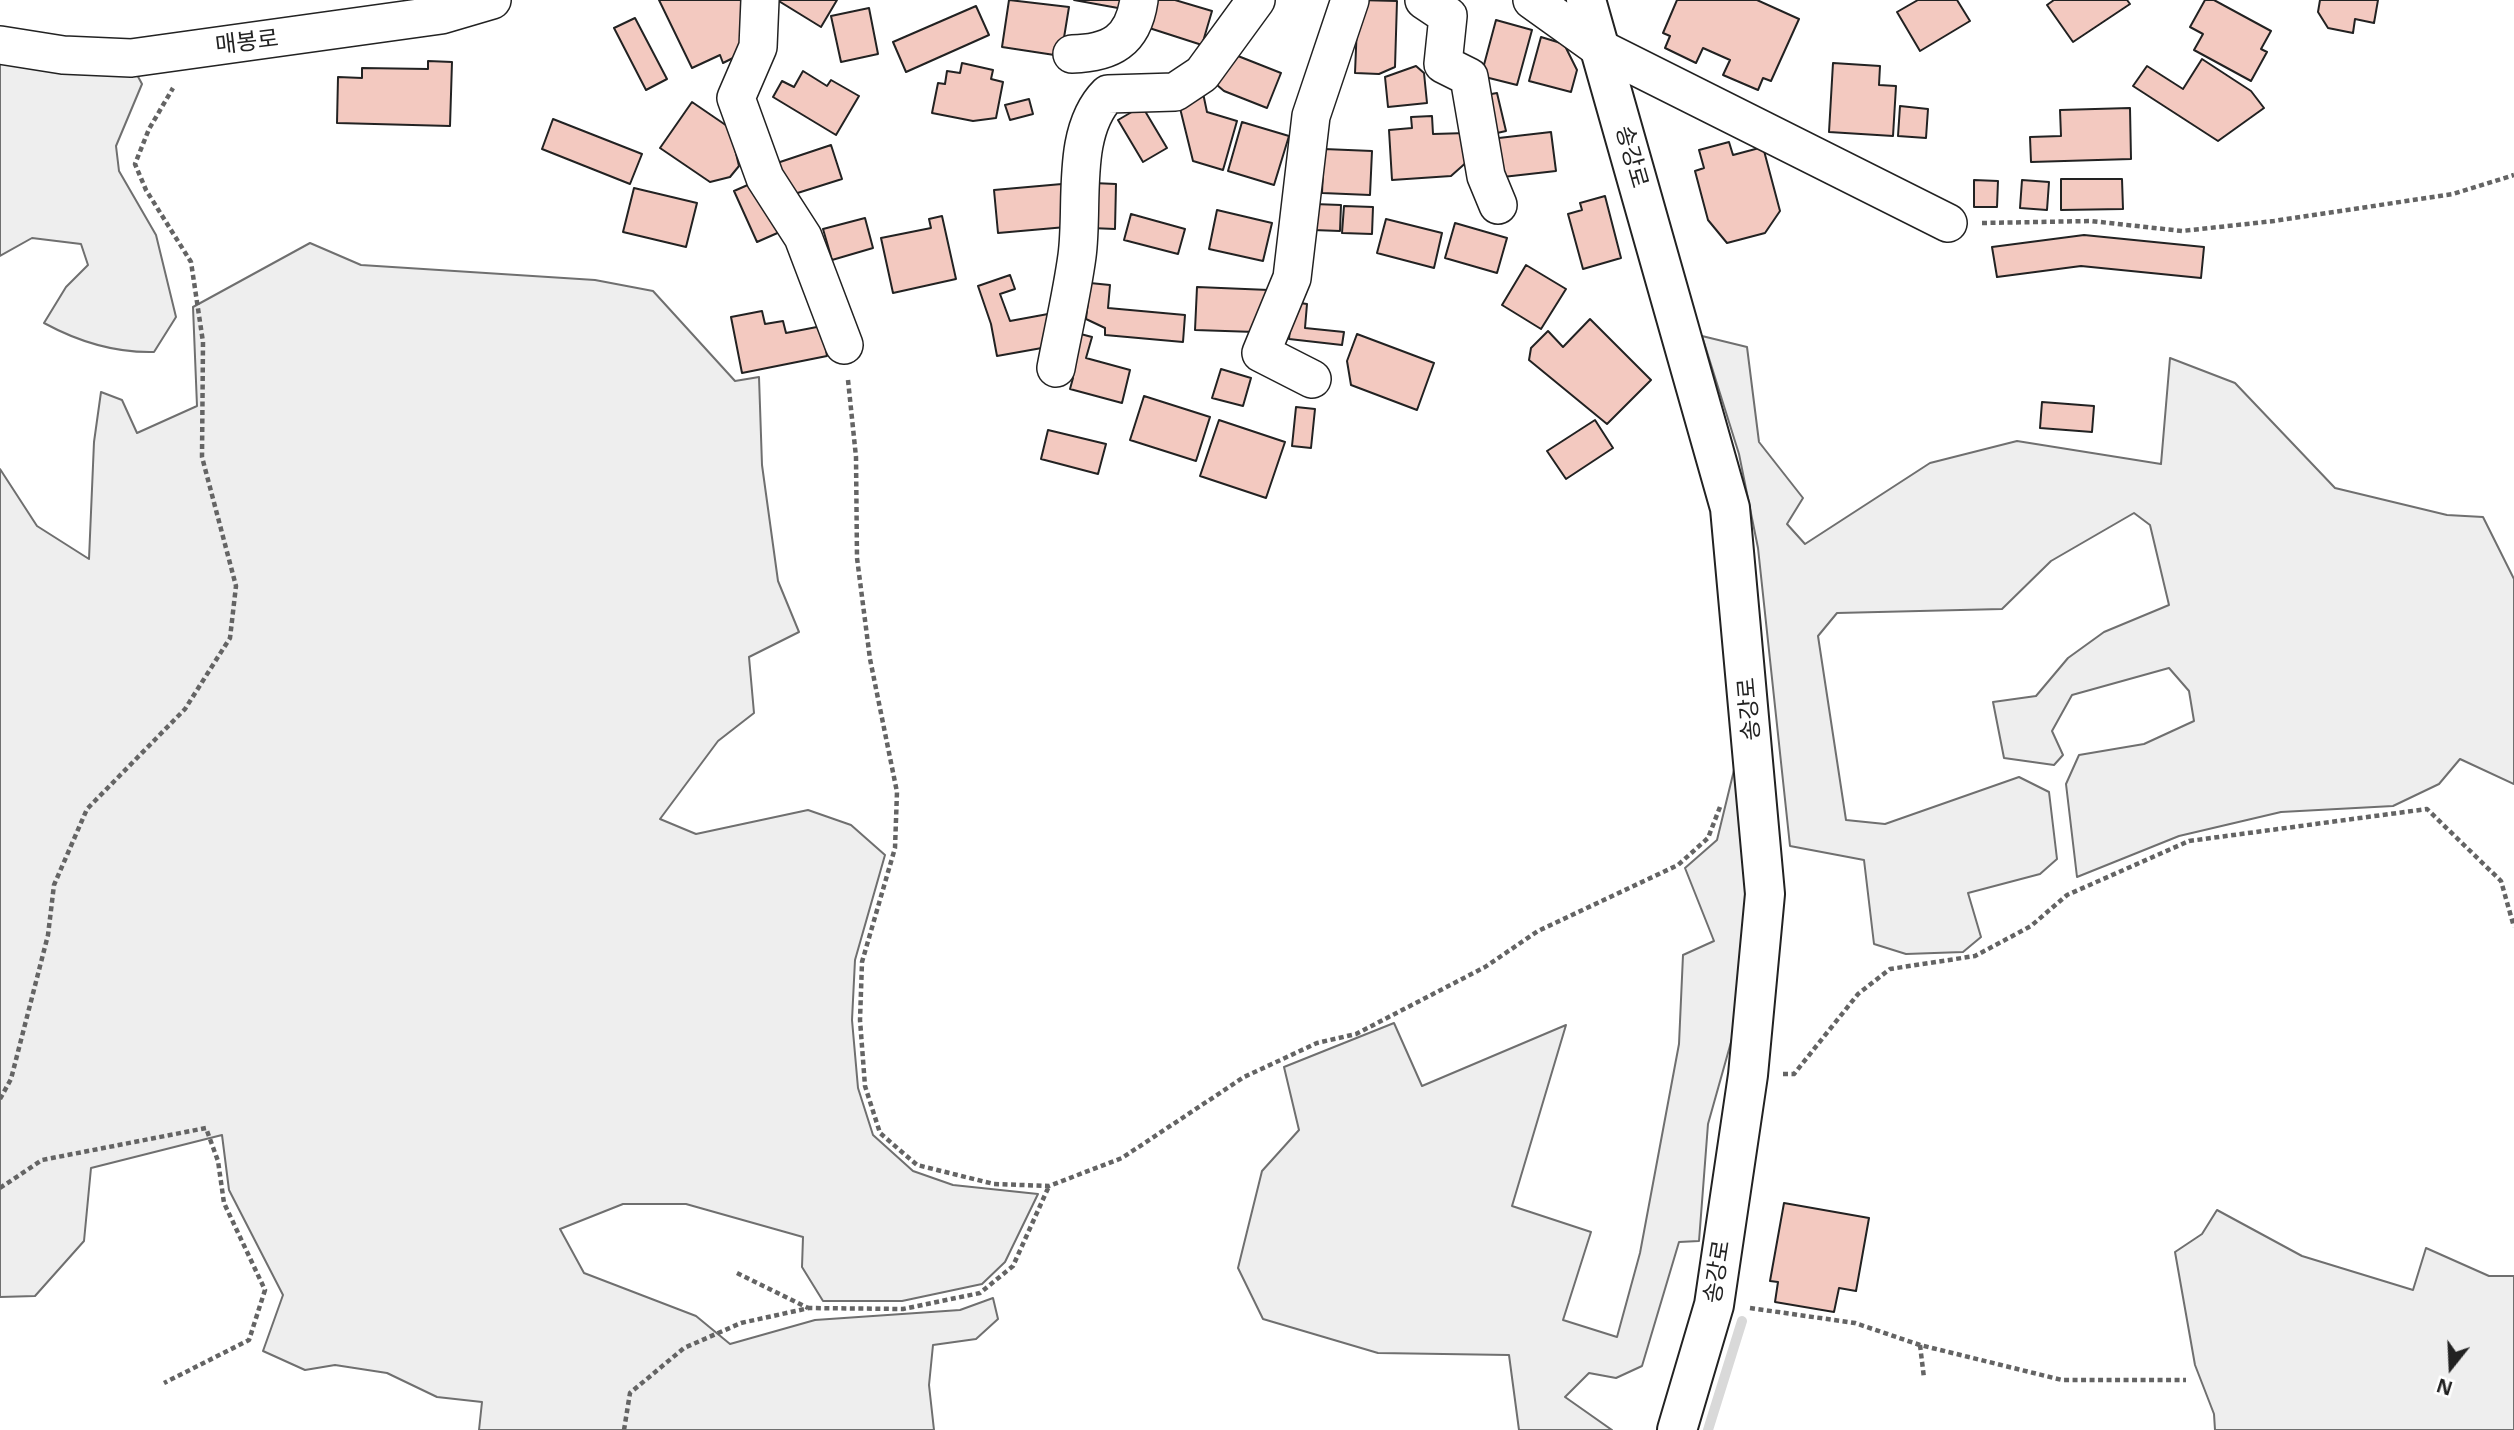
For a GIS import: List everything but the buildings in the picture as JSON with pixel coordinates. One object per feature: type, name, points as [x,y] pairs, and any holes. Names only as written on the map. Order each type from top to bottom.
[{"type":"main road","name":"송강로","points":[[1586,0],[1730,508],[1766,894],[1748,1075],[1714,1305],[1677,1430]]},
{"type":"street","name":"매봉로","points":[[0,45],[63,55],[131,58],[441,15],[492,0]]},
{"type":"street","points":[[760,0],[758,47],[736,98],[765,178],[803,237],[844,345]]},
{"type":"street","points":[[1072,54],[1100,53],[1126,36],[1137,15],[1139,0]]},
{"type":"street","points":[[1056,368],[1077,254],[1084,143],[1097,105],[1108,94],[1175,92],[1202,74],[1256,0]]},
{"type":"street","points":[[1312,379],[1261,353],[1292,278],[1311,116],[1350,0]]},
{"type":"street","points":[[1423,0],[1448,16],[1443,64],[1469,76],[1486,176],[1498,205]]},
{"type":"street","points":[[1532,0],[1599,48],[1948,223]]},
{"type":"path","points":[[0,1099],[11,1079],[48,935],[54,885],[87,810],[185,709],[230,638],[236,586],[202,457],[203,342],[191,262],[146,190],[135,164],[149,129],[169,97],[190,50]]},
{"type":"path","points":[[1948,223],[2091,220],[2182,231],[2274,221],[2453,194],[2514,175]]},
{"type":"path","points":[[844,345],[856,457],[857,558],[870,659],[897,792],[895,848],[862,962],[860,1020],[865,1086],[880,1133],[916,1165],[994,1184],[1049,1186],[1122,1158],[1244,1077],[1317,1043],[1356,1034],[1485,967],[1538,931],[1678,865],[1708,838],[1721,797]]},
{"type":"path","points":[[1748,1075],[1794,1074],[1858,994],[1891,969],[1975,957],[2031,926],[2067,895],[2189,841],[2427,809],[2501,881],[2514,927]]},
{"type":"path","points":[[0,1188],[42,1160],[206,1128],[218,1161],[224,1203],[265,1290],[249,1340],[164,1383]]},
{"type":"path","points":[[624,1430],[630,1393],[684,1348],[741,1323],[809,1308],[902,1309],[980,1293],[1013,1266],[1049,1186]]},
{"type":"path","points":[[737,1273],[809,1308]]},
{"type":"path","points":[[1714,1305],[1855,1323],[1920,1345],[2062,1380],[2186,1380]]},
{"type":"path","points":[[1920,1345],[1924,1378]]},
{"type":"shaded area","points":[[0,56],[135,71],[142,84],[116,146],[119,171],[156,235],[176,317],[154,352],[125,351],[97,345],[44,323],[66,287],[88,265],[81,244],[32,238],[0,256]]},
{"type":"shaded area","points":[[310,243],[361,265],[595,280],[653,291],[735,381],[759,377],[762,465],[778,581],[799,632],[749,657],[754,713],[718,741],[660,819],[696,834],[808,810],[851,825],[885,855],[855,960],[852,1020],[858,1088],[873,1135],[913,1171],[953,1185],[1038,1194],[1005,1262],[982,1284],[902,1301],[823,1301],[802,1267],[803,1237],[686,1204],[623,1204],[560,1229],[584,1273],[696,1316],[730,1344],[815,1320],[960,1310],[993,1298],[998,1319],[976,1339],[933,1345],[929,1385],[934,1430],[479,1430],[482,1402],[437,1397],[387,1373],[335,1365],[305,1370],[263,1351],[283,1295],[229,1190],[222,1135],[91,1168],[84,1241],[35,1296],[0,1297],[0,469],[37,526],[89,559],[94,442],[101,392],[122,400],[137,433],[197,406],[193,307]]},
{"type":"shaded area","points":[[1702,336],[1747,347],[1759,442],[1803,498],[1787,524],[1805,544],[1930,463],[2017,441],[2161,464],[2170,358],[2235,383],[2335,488],[2447,515],[2483,517],[2514,579],[2514,784],[2460,759],[2439,784],[2393,806],[2281,812],[2179,836],[2077,877],[2066,784],[2079,755],[2144,744],[2194,721],[2189,691],[2169,668],[2072,695],[2052,731],[2063,755],[2054,765],[2004,758],[1993,702],[2036,696],[2068,658],[2104,632],[2169,605],[2150,525],[2134,513],[2051,561],[2002,609],[1837,613],[1818,636],[1846,820],[1885,824],[2019,777],[2049,792],[2057,859],[2040,874],[1968,893],[1981,937],[1963,952],[1906,954],[1874,944],[1864,860],[1790,846],[1758,548],[1739,454]]},
{"type":"shaded area","points":[[1744,729],[1750,881],[1735,1028],[1708,1124],[1699,1241],[1679,1242],[1642,1366],[1616,1378],[1589,1373],[1565,1397],[1612,1430],[1519,1430],[1509,1355],[1378,1353],[1263,1319],[1238,1268],[1262,1171],[1299,1130],[1284,1067],[1394,1023],[1422,1086],[1566,1025],[1512,1206],[1591,1232],[1563,1320],[1617,1337],[1640,1253],[1679,1044],[1683,955],[1714,941],[1685,868],[1717,840]]},
{"type":"shaded area","points":[[2217,1210],[2302,1256],[2413,1290],[2426,1248],[2489,1276],[2514,1276],[2514,1430],[2215,1430],[2214,1414],[2195,1365],[2175,1252],[2202,1234]]},
{"type":"waterway","points":[[1708,1430],[1742,1321]]}]
